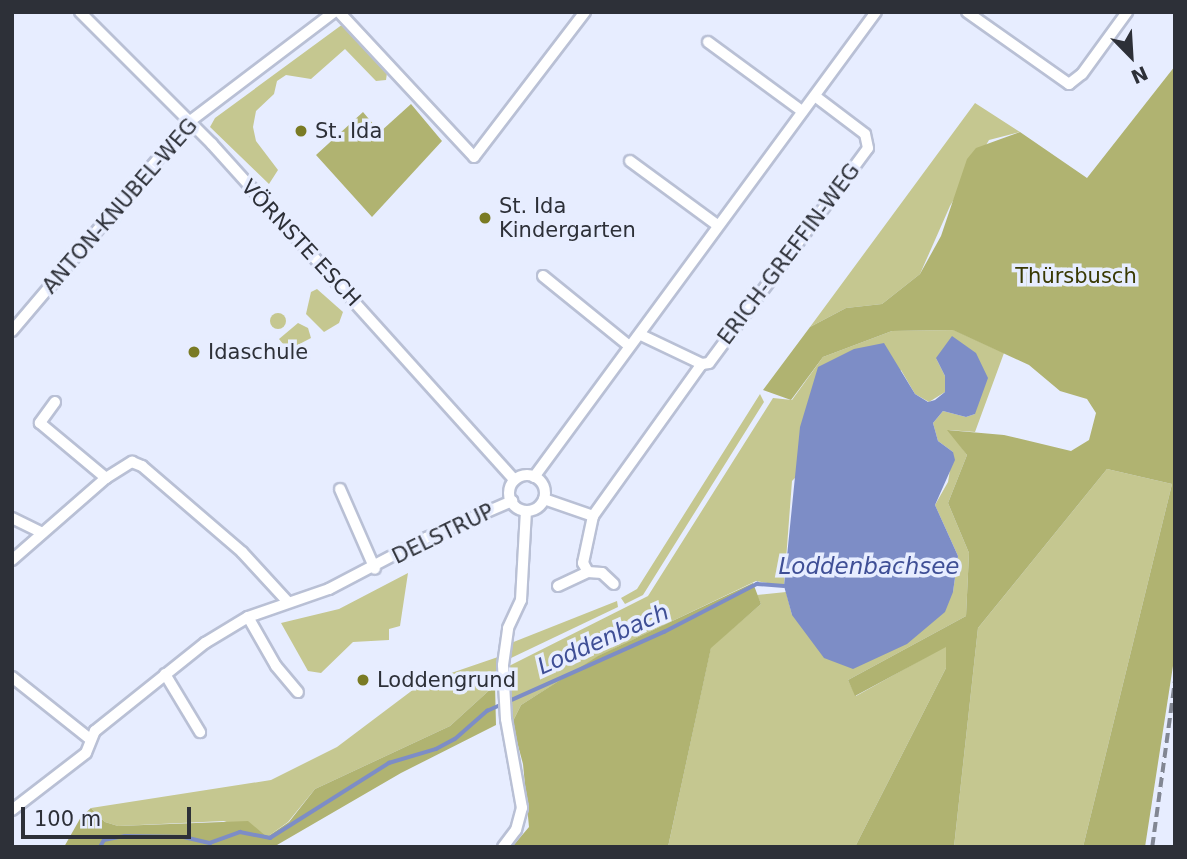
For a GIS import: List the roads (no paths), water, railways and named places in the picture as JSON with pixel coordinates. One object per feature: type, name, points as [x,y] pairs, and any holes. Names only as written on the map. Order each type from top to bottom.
[{"type":"street","name":"VÖRNSTE ESCH","points":[[80,12],[189,122],[515,480]]},
{"type":"street","name":"ANTON-KNUBEL-WEG","points":[[12,331],[189,122],[334,12]]},
{"type":"street","points":[[339,12],[474,157],[584,12]]},
{"type":"street","points":[[526,510],[512,501],[515,480],[534,477],[628,345],[641,335],[717,225],[876,12]]},
{"type":"street","points":[[967,12],[981,16],[1069,85],[1082,74],[1127,12]]},
{"type":"street","points":[[708,43],[802,111]]},
{"type":"street","name":"ERICH-GREFFIN-WEG","points":[[641,335],[702,364],[709,363],[868,148],[865,134],[814,96]]},
{"type":"street","points":[[630,161],[717,225]]},
{"type":"street","points":[[543,276],[628,345]]},
{"type":"street","points":[[588,572],[583,562],[593,516],[702,364]]},
{"type":"street","points":[[55,402],[40,423],[106,478]]},
{"type":"street","points":[[12,560],[106,478],[132,462],[142,466],[242,552],[287,601]]},
{"type":"street","points":[[534,477],[544,486],[544,499]]},
{"type":"street","name":"DELSTRUP","points":[[340,489],[375,569]]},
{"type":"street","points":[[544,499],[593,516]]},
{"type":"street","points":[[526,510],[544,499]]},
{"type":"street","name":"DELSTRUP","points":[[12,810],[86,753],[90,739],[164,674],[248,617],[375,569],[426,538],[512,501]]},
{"type":"street","points":[[503,847],[516,830],[522,808],[506,719],[503,665],[508,628],[521,600],[526,510]]},
{"type":"street","points":[[12,518],[43,533]]},
{"type":"street","points":[[558,586],[588,572],[602,573],[614,584]]},
{"type":"street","points":[[248,617],[276,666],[298,692]]},
{"type":"street","points":[[164,674],[200,733]]},
{"type":"street","points":[[12,677],[90,739]]},
{"type":"water","name":"Loddenbachsee","points":[[952,336],[976,353],[988,378],[975,414],[966,417],[943,411],[933,423],[938,441],[953,452],[955,460],[935,505],[958,556],[953,592],[945,612],[907,644],[853,669],[824,658],[792,615],[784,586],[800,427],[818,367],[854,349],[884,343],[915,394],[928,402],[935,400],[945,392],[945,376],[936,358]]},
{"type":"waterway","name":"Loddenbach","points":[[100,847],[104,840],[125,836],[184,837],[210,843],[240,832],[270,838],[389,763],[436,749],[455,739],[487,711],[664,632],[757,584],[784,586]]},
{"type":"railway","points":[[1152,847],[1175,678]]},
{"type":"place","name":"St. Ida","points":[[301,131]]},
{"type":"place","name":"St. Ida Kindergarten","points":[[485,218]]},
{"type":"place","name":"Idaschule","points":[[194,352]]},
{"type":"place","name":"Loddengrund","points":[[363,680]]},
{"type":"park label","name":"Thürsbusch","points":[[1076,276]]}]
